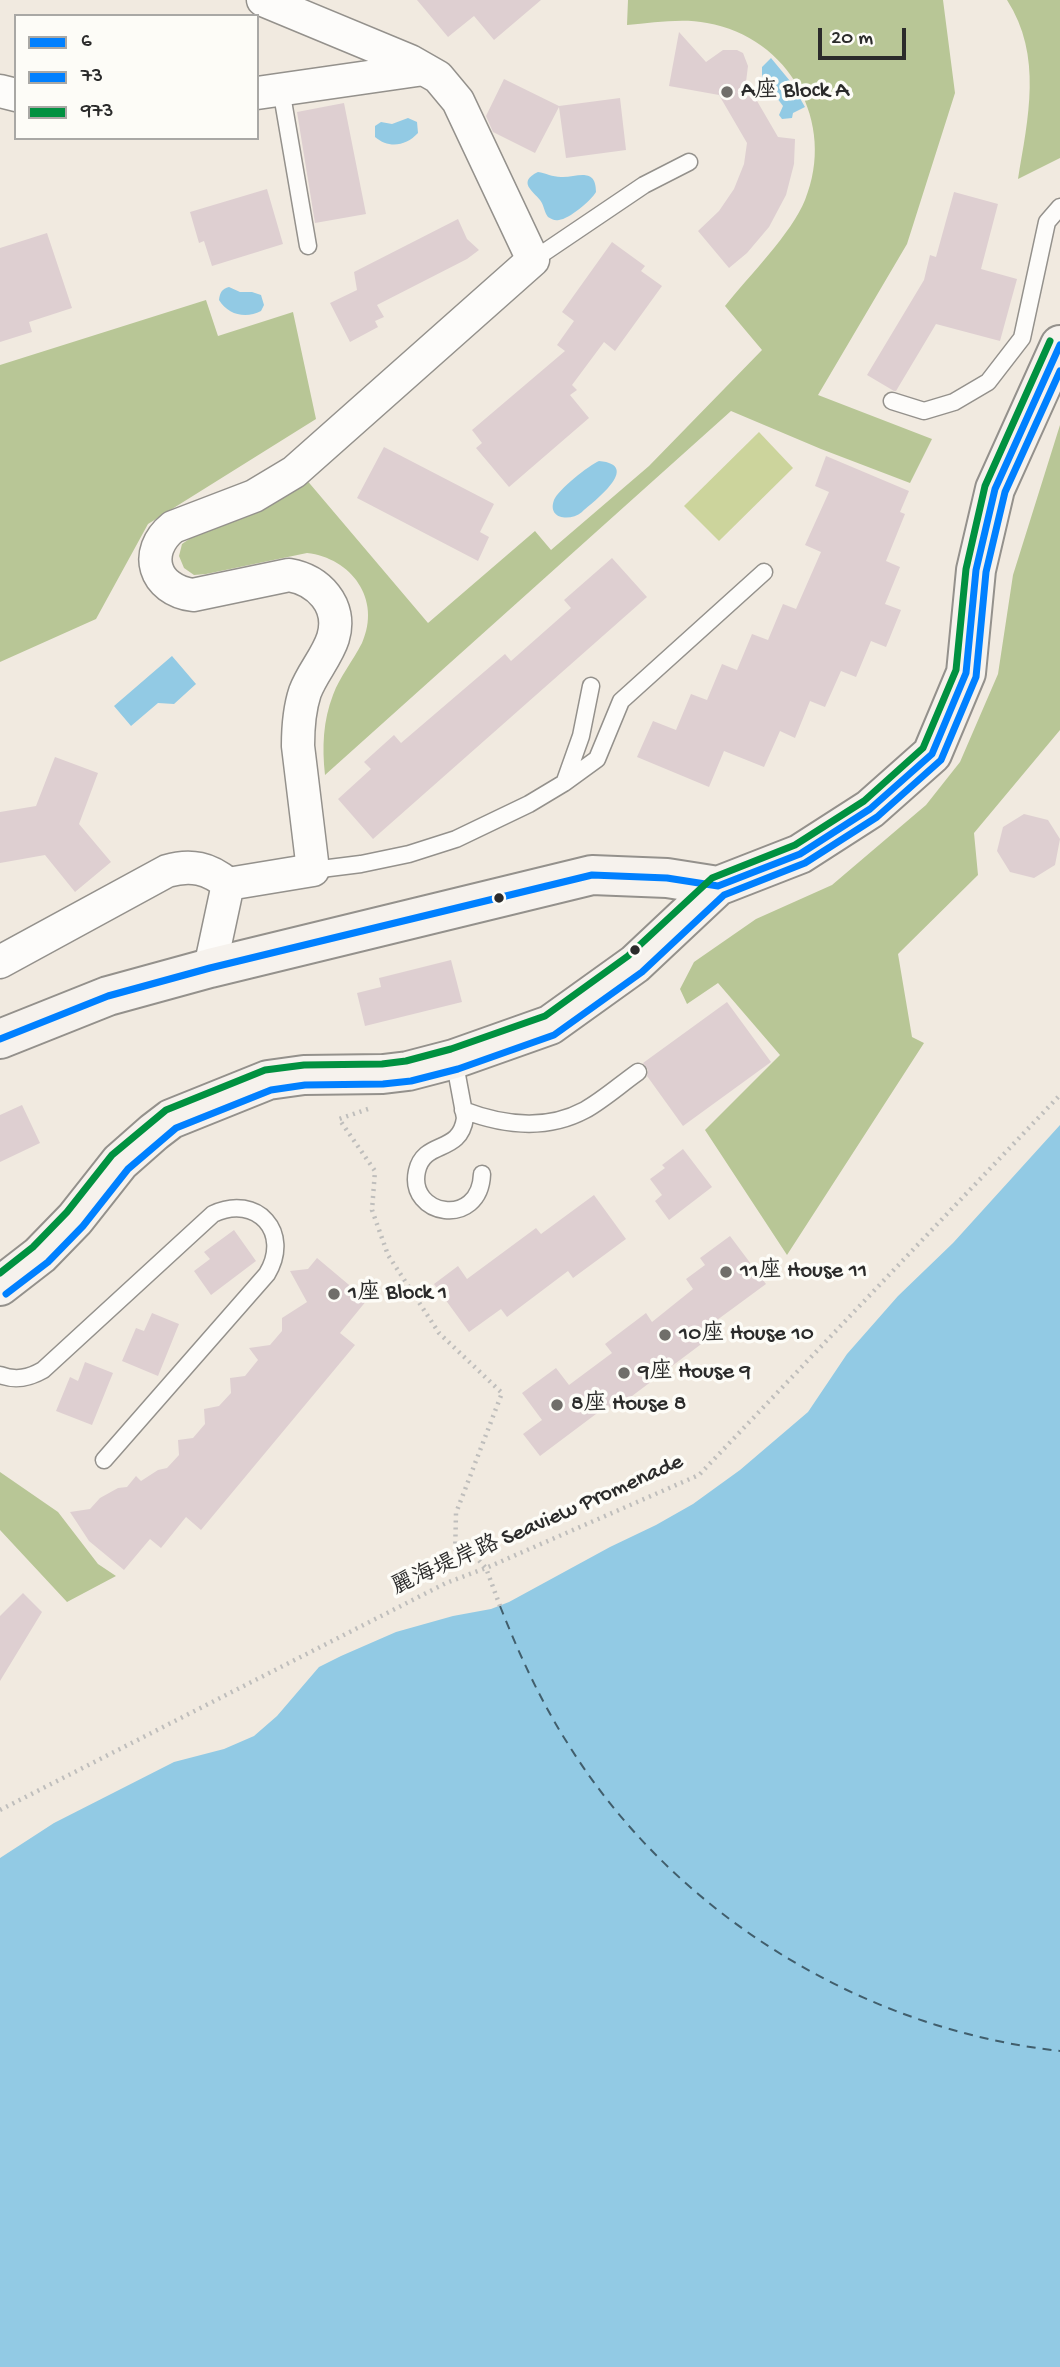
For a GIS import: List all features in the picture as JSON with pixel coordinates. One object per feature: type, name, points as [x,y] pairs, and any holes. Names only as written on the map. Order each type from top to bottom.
[{"type":"main road","points":[[0,1286],[40,1255],[120,1162],[171,1119],[254,1085],[282,1077],[408,1071],[454,1059],[550,1025],[635,964],[718,886],[800,853],[870,809],[932,754],[966,673],[976,570],[995,489],[1060,345]]},
{"type":"main road","points":[[0,1039],[108,996],[209,968],[592,876],[667,878],[718,886]]},
{"type":"street","points":[[0,962],[167,871],[180,867],[206,870],[228,884],[313,870],[298,729],[305,691],[333,639],[334,614],[330,603],[324,592],[314,583],[289,575],[193,595],[181,594],[170,588],[156,569],[157,545],[173,527],[254,496],[294,472],[533,260],[457,101],[438,77],[417,65],[263,0]]},
{"type":"street","points":[[269,91],[417,65]]},
{"type":"street","points":[[209,968],[228,884]]},
{"type":"lane","points":[[269,91],[309,246]]},
{"type":"lane","points":[[533,260],[644,185],[689,162]]},
{"type":"lane","points":[[892,401],[924,411],[954,402],[988,382],[1022,338],[1047,222],[1060,206]]},
{"type":"lane","points":[[313,870],[409,854],[456,839],[529,804],[564,783],[597,759],[621,701],[764,572]]},
{"type":"lane","points":[[564,783],[581,736],[591,687]]},
{"type":"lane","points":[[454,1059],[465,1118],[460,1135],[454,1141],[427,1154],[417,1172],[417,1183],[426,1202],[445,1211],[456,1210],[473,1202],[482,1184],[482,1174]]},
{"type":"lane","points":[[463,1110],[506,1123],[549,1122],[585,1110],[638,1072]]},
{"type":"lane","points":[[0,1375],[20,1379],[43,1370],[212,1214],[233,1207],[244,1208],[263,1218],[271,1228],[276,1252],[267,1274],[104,1460]]},
{"type":"path","name":"麗海堤岸路 Seaview Promenade","points":[[0,1810],[446,1583],[699,1475],[1060,1095]]},
{"type":"path","points":[[375,1107],[339,1119],[375,1171],[372,1210],[388,1255],[439,1333],[502,1392],[456,1513],[455,1557],[474,1555],[485,1568],[500,1605]]},
{"type":"green space","points":[[628,0],[943,0],[955,93],[907,244],[818,395],[932,439],[910,483],[731,411],[325,775],[324,734],[327,715],[339,681],[362,643],[367,627],[368,611],[358,583],[337,563],[323,556],[307,553],[194,575],[184,568],[179,556],[182,544],[192,537],[259,509],[305,478],[428,623],[535,531],[551,550],[649,466],[762,350],[725,306],[780,240],[805,200],[813,171],[815,142],[810,114],[799,88],[782,65],[761,46],[736,31],[707,23],[677,21],[627,25]]},
{"type":"green space","points":[[1007,0],[1060,0],[1060,158],[1018,179],[1026,133],[1029,65],[1018,21]]},
{"type":"green space","points":[[206,300],[218,336],[293,312],[316,419],[148,524],[96,619],[0,662],[0,365]]},
{"type":"green space","points":[[1060,425],[1060,730],[974,833],[978,875],[898,954],[912,1037],[924,1043],[787,1255],[705,1130],[780,1055],[718,983],[687,1004],[680,989],[694,962],[756,919],[832,885],[926,805],[960,762],[998,674],[1013,575]]},
{"type":"green space","points":[[759,432],[793,468],[719,541],[684,506]]},
{"type":"green space","points":[[0,1472],[58,1512],[98,1564],[116,1576],[67,1602],[0,1530]]},
{"type":"water","points":[[771,58],[790,81],[805,107],[793,113],[792,118],[782,119],[779,115],[783,106],[762,78],[762,67]]},
{"type":"water","points":[[408,118],[417,122],[418,133],[408,141],[392,144],[375,137],[375,126],[381,122],[392,124]]},
{"type":"water","points":[[538,172],[558,177],[589,176],[593,179],[596,192],[574,213],[563,219],[553,220],[548,217],[541,202],[528,186],[528,179]]},
{"type":"water","points":[[229,287],[240,292],[261,295],[264,305],[261,311],[243,315],[227,309],[219,300],[222,291]]},
{"type":"water","points":[[599,461],[611,464],[616,469],[616,476],[611,484],[577,515],[566,518],[557,515],[553,506],[561,490]]},
{"type":"water","points":[[172,656],[196,684],[174,704],[158,703],[131,726],[114,706]]},
{"type":"water","points":[[1060,1125],[1060,2367],[0,2367],[0,1858],[54,1823],[174,1762],[224,1749],[254,1736],[277,1716],[319,1667],[396,1632],[453,1616],[491,1609],[509,1602],[693,1504],[740,1470],[808,1412],[847,1354],[898,1296],[953,1243]]},
{"type":"building","points":[[417,0],[541,0],[494,40],[474,16],[448,37]]},
{"type":"building","points":[[679,32],[706,62],[723,50],[743,53],[748,66],[746,82],[778,137],[795,139],[794,164],[786,195],[769,227],[747,253],[729,268],[698,231],[719,211],[734,189],[744,164],[747,143],[719,95],[669,86]]},
{"type":"building","points":[[504,79],[559,106],[620,98],[626,150],[566,158],[559,107],[535,153],[493,132],[486,116]]},
{"type":"building","points":[[344,103],[366,214],[315,223],[297,112]]},
{"type":"building","points":[[267,189],[283,244],[212,266],[204,241],[199,243],[190,212]]},
{"type":"building","points":[[954,192],[998,204],[981,269],[1017,279],[1000,341],[936,324],[894,391],[867,375],[924,280],[930,255],[936,257]]},
{"type":"building","points":[[458,219],[467,239],[479,250],[467,259],[377,305],[384,317],[375,321],[378,327],[350,342],[330,303],[357,290],[354,272]]},
{"type":"building","points":[[47,233],[72,308],[29,322],[32,332],[0,342],[0,248]]},
{"type":"building","points":[[612,242],[645,266],[641,271],[662,286],[615,351],[604,342],[572,385],[577,390],[570,395],[589,418],[509,487],[476,448],[482,443],[472,430],[565,351],[557,345],[574,321],[562,312]]},
{"type":"building","points":[[384,447],[494,504],[480,532],[489,537],[478,561],[357,498]]},
{"type":"building","points":[[826,456],[909,491],[900,512],[905,514],[886,561],[900,567],[885,604],[901,610],[886,647],[871,641],[856,677],[841,671],[825,707],[810,701],[795,738],[780,731],[764,767],[724,751],[709,787],[637,757],[653,721],[676,730],[691,694],[707,700],[722,664],[737,670],[752,634],[768,640],[783,604],[796,609],[821,552],[805,545],[829,492],[815,486]]},
{"type":"building","points":[[612,558],[647,597],[373,839],[338,799],[371,769],[364,762],[394,735],[401,743],[505,654],[511,661],[571,608],[564,600]]},
{"type":"building","points":[[55,757],[98,773],[79,824],[111,862],[75,892],[45,855],[0,863],[0,812],[36,806]]},
{"type":"building","points":[[1024,814],[1048,820],[1060,839],[1055,865],[1034,878],[1010,872],[997,851],[1003,827]]},
{"type":"building","points":[[451,960],[462,1002],[365,1026],[357,993],[381,987],[379,978]]},
{"type":"building","points":[[727,1002],[771,1062],[683,1126],[647,1076],[648,1070],[643,1063]]},
{"type":"building","points":[[22,1105],[40,1143],[0,1162],[0,1115]]},
{"type":"building","points":[[683,1149],[712,1187],[669,1220],[655,1201],[662,1195],[650,1179],[665,1168],[662,1165]]},
{"type":"building","points":[[594,1195],[626,1239],[573,1278],[568,1271],[507,1317],[501,1309],[469,1332],[434,1284],[458,1266],[467,1279],[536,1228],[541,1234]]},
{"type":"building","points":[[234,1230],[256,1261],[211,1295],[194,1271],[210,1259],[204,1252]]},
{"type":"building","points":[[730,1236],[766,1284],[698,1334],[704,1342],[612,1411],[608,1405],[540,1456],[523,1434],[542,1420],[522,1393],[556,1368],[569,1385],[612,1353],[605,1344],[646,1313],[652,1322],[693,1289],[686,1279],[705,1265],[700,1258]]},
{"type":"building","points":[[317,1258],[367,1300],[340,1333],[355,1345],[201,1530],[186,1517],[161,1548],[150,1539],[124,1570],[89,1541],[70,1512],[90,1509],[100,1498],[118,1488],[127,1487],[136,1476],[141,1481],[158,1470],[167,1468],[179,1455],[178,1440],[193,1438],[205,1424],[204,1409],[219,1406],[231,1393],[230,1378],[245,1376],[258,1360],[249,1348],[270,1345],[282,1331],[282,1318],[307,1302],[290,1271],[308,1269]]},
{"type":"building","points":[[152,1313],[179,1324],[158,1376],[122,1361],[136,1328],[144,1331]]},
{"type":"building","points":[[85,1362],[113,1373],[92,1425],[56,1411],[70,1377],[78,1381]]},
{"type":"building","points":[[23,1593],[42,1612],[0,1681],[0,1616]]},
{"type":"ferry route","points":[[500,1606],[548,1711],[611,1805],[662,1861],[718,1910],[779,1953],[845,1989],[914,2018],[986,2038],[1060,2051]]},
{"type":"transit line","name":"973","points":[[0,1273],[33,1247],[67,1212],[112,1155],[166,1110],[265,1070],[304,1065],[406,1061],[451,1049],[545,1016],[628,956],[712,878],[795,845],[864,801],[923,748],[956,670],[966,569],[985,486],[1050,341]]},
{"type":"transit line","name":"6","points":[[0,1039],[108,996],[210,968],[592,875],[667,878],[718,886],[800,854],[870,809],[932,754],[966,673],[976,570],[995,489],[1060,345]]},
{"type":"transit line","name":"73","points":[[6,1294],[48,1262],[83,1226],[128,1169],[176,1128],[271,1090],[305,1085],[411,1081],[458,1069],[554,1035],[642,972],[724,895],[805,863],[877,817],[941,760],[976,677],[986,572],[1005,492],[1060,371]]},
{"type":"place","name":"A座 Block A","points":[[727,92]]},
{"type":"place","name":"11座 House 11","points":[[726,1272]]},
{"type":"place","name":"1座 Block 1","points":[[334,1294]]},
{"type":"place","name":"10座 House 10","points":[[665,1335]]},
{"type":"place","name":"9座 House 9","points":[[624,1373]]},
{"type":"place","name":"8座 House 8","points":[[557,1405]]}]
